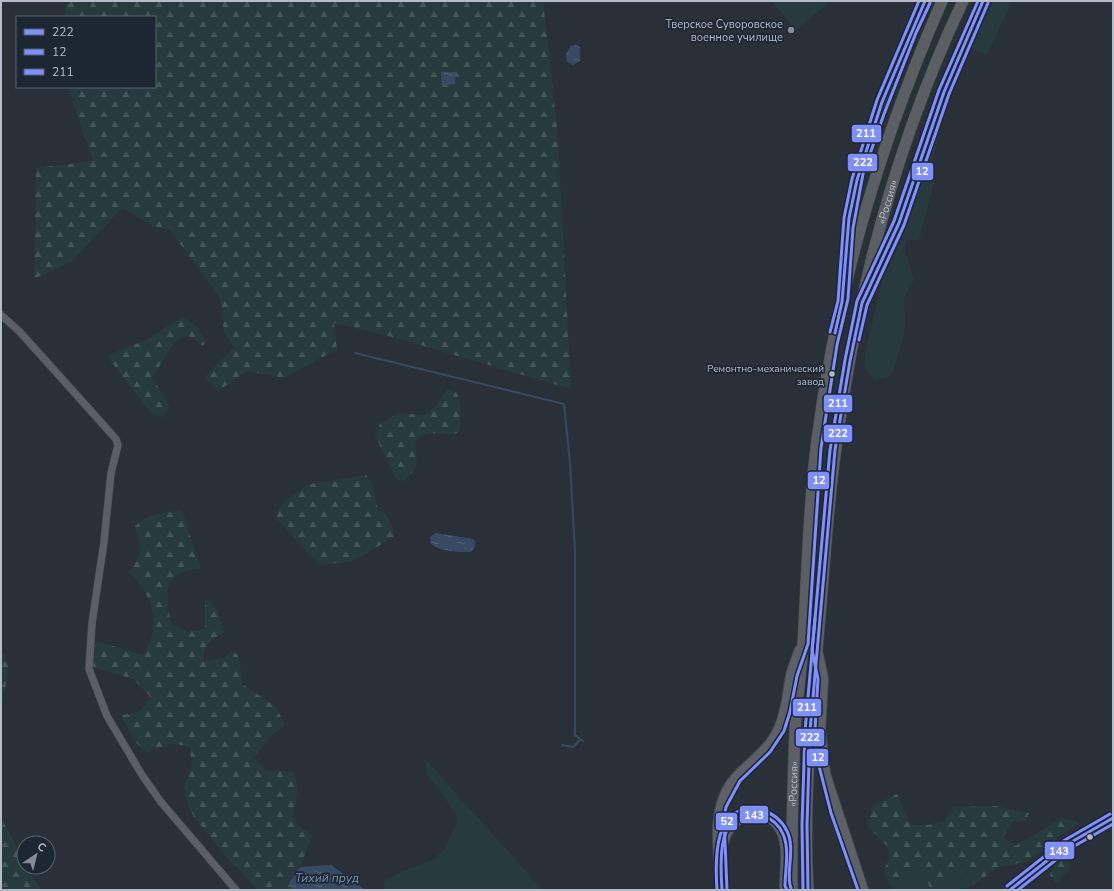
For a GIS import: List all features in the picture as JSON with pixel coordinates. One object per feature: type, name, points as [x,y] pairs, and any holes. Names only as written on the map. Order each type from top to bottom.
[{"type":"highway","name":"«Россия»","points":[[792,890],[795,729],[803,644],[810,517],[816,447],[832,344],[855,248],[877,170],[897,112],[942,1]]},
{"type":"highway","name":"«Россия»","points":[[808,890],[809,762],[817,650],[835,450],[850,362],[862,303],[885,212],[915,119],[949,31],[963,1]]},
{"type":"main road","points":[[843,298],[848,227],[858,173],[879,112],[911,30],[925,1]]},
{"type":"main road","points":[[862,303],[898,223],[944,92],[983,1]]},
{"type":"main road","points":[[722,890],[719,818],[721,805],[736,778],[766,749],[779,730],[785,710],[792,675],[803,644]]},
{"type":"main road","points":[[817,650],[823,679],[820,730],[825,774],[863,890]]},
{"type":"main road","points":[[720,864],[724,837],[730,825],[737,818],[747,814],[758,814],[767,817],[777,824],[783,836],[786,890]]},
{"type":"main road","points":[[1010,890],[1068,844],[1113,818]]},
{"type":"street","points":[[1,315],[20,332],[116,439],[118,445],[111,473],[104,542],[92,623],[89,669],[107,716],[142,776],[161,802],[236,890]]},
{"type":"green space","points":[[67,1],[543,1],[558,137],[571,389],[389,336],[334,323],[337,349],[284,378],[247,371],[218,391],[205,377],[234,347],[224,332],[220,298],[170,230],[153,226],[122,208],[72,261],[34,279],[36,168],[93,161],[68,88],[156,88],[156,16],[64,16]]},
{"type":"green space","points":[[771,1],[831,1],[796,30]]},
{"type":"green space","points":[[993,1],[1012,1],[987,55],[969,48]]},
{"type":"green space","points":[[936,134],[939,135],[930,170],[936,175],[919,240],[907,240],[904,252],[914,280],[909,286],[905,298],[905,327],[903,338],[893,372],[889,377],[875,380],[866,369],[865,354],[883,278],[902,238]]},
{"type":"green space","points":[[183,317],[197,327],[206,341],[203,346],[193,337],[183,336],[174,343],[152,378],[165,397],[169,407],[164,417],[152,415],[107,356],[146,340]]},
{"type":"green space","points":[[448,389],[457,393],[461,417],[459,432],[455,434],[432,433],[422,436],[416,442],[417,461],[414,469],[405,481],[396,479],[375,435],[380,424],[398,413],[425,415],[433,409]]},
{"type":"green space","points":[[366,475],[372,484],[378,510],[385,513],[393,527],[394,537],[351,562],[319,565],[276,518],[278,510],[288,499],[309,484]]},
{"type":"green space","points":[[182,510],[201,569],[179,574],[169,585],[167,602],[171,623],[187,632],[205,629],[205,600],[209,599],[218,612],[224,632],[206,646],[204,661],[224,658],[231,651],[237,654],[240,661],[242,684],[276,707],[285,725],[270,737],[254,757],[264,768],[269,770],[294,773],[298,789],[293,817],[297,824],[313,835],[300,867],[289,883],[292,890],[258,890],[238,868],[231,863],[194,817],[188,804],[184,787],[192,765],[190,748],[182,745],[171,744],[145,752],[134,740],[121,715],[136,713],[145,706],[150,696],[133,679],[93,667],[96,641],[143,655],[153,633],[154,622],[149,601],[144,591],[129,572],[139,555],[140,550],[135,526],[151,516]]},
{"type":"green space","points":[[1,655],[5,655],[9,669],[1,709]]},
{"type":"green space","points":[[426,760],[543,890],[386,890],[383,882],[402,871],[435,859],[445,848],[458,819],[442,793],[427,775]]},
{"type":"green space","points":[[897,794],[911,825],[927,825],[945,821],[953,807],[996,806],[1029,813],[1026,820],[1012,822],[1003,837],[1015,846],[1062,818],[1076,821],[1079,824],[1057,837],[1056,841],[1046,849],[1025,862],[998,867],[975,884],[965,873],[954,871],[940,888],[930,889],[921,860],[911,870],[888,883],[884,870],[890,856],[888,847],[868,827],[872,806]]},
{"type":"green space","points":[[1,817],[16,847],[16,875],[31,875],[41,890],[1,890]]},
{"type":"green space","points":[[1065,855],[1070,858],[1069,871],[1063,875],[1059,882],[1056,883],[1050,875],[1051,871],[1054,869],[1053,864]]},
{"type":"green space","points":[[921,860],[940,888],[954,871],[965,873],[975,884],[964,890],[895,890],[888,883],[911,870]]},
{"type":"water","points":[[576,45],[580,47],[580,61],[573,65],[567,62],[566,54],[571,46]]},
{"type":"water","points":[[441,72],[455,72],[455,84],[442,85]]},
{"type":"water","points":[[436,533],[473,539],[475,541],[475,547],[471,552],[440,549],[431,544],[430,537]]},
{"type":"water","name":"Тихий пруд","points":[[331,865],[365,890],[292,890],[289,883],[300,867]]},
{"type":"waterway","points":[[355,353],[564,404],[570,463],[575,552],[575,735],[583,741]]},
{"type":"waterway","points":[[562,745],[573,747],[580,740]]},
{"type":"transit line","name":"211","points":[[830,332],[838,301],[844,218],[852,179],[877,100],[919,1]]},
{"type":"transit line","name":"222","points":[[835,333],[842,302],[849,218],[857,180],[882,102],[925,1]]},
{"type":"transit line","name":"211","points":[[803,890],[802,825],[805,731],[830,450],[845,360],[857,301],[894,221],[939,90],[978,1]]},
{"type":"transit line","name":"222","points":[[808,890],[807,825],[810,731],[835,450],[850,361],[862,303],[899,223],[944,92],[983,1]]},
{"type":"transit line","name":"12","points":[[727,890],[724,818],[726,807],[740,781],[770,752],[784,731],[790,712],[797,676],[808,644],[821,448],[837,345],[848,299],[853,228],[863,174],[884,114],[916,33],[930,3]]},
{"type":"transit line","name":"12","points":[[859,340],[867,305],[904,225],[949,94],[988,3]]},
{"type":"transit line","name":"12","points":[[815,619],[812,650],[818,679],[815,730],[818,762],[831,813],[858,890]]},
{"type":"transit line","name":"52","points":[[717,890],[716,864],[720,836],[725,824],[733,815],[744,810],[759,810],[768,812],[779,820],[785,827],[790,838],[791,846],[789,876],[791,888]]},
{"type":"transit line","name":"143","points":[[722,890],[721,865],[724,839],[728,827],[736,819],[746,814],[765,816],[774,822],[783,834],[787,860],[785,886],[787,890]]},
{"type":"transit line","name":"52","points":[[1007,886],[1065,840],[1110,814]]},
{"type":"transit line","name":"143","points":[[1010,890],[1068,844],[1113,818]]},
{"type":"transit line","name":"12","points":[[1018,890],[1071,848],[1113,824]]},
{"type":"place","name":"Тверское Суворовское военное училище","points":[[791,30]]},
{"type":"place","name":"Ремонтно-механический завод","points":[[832,374]]}]
